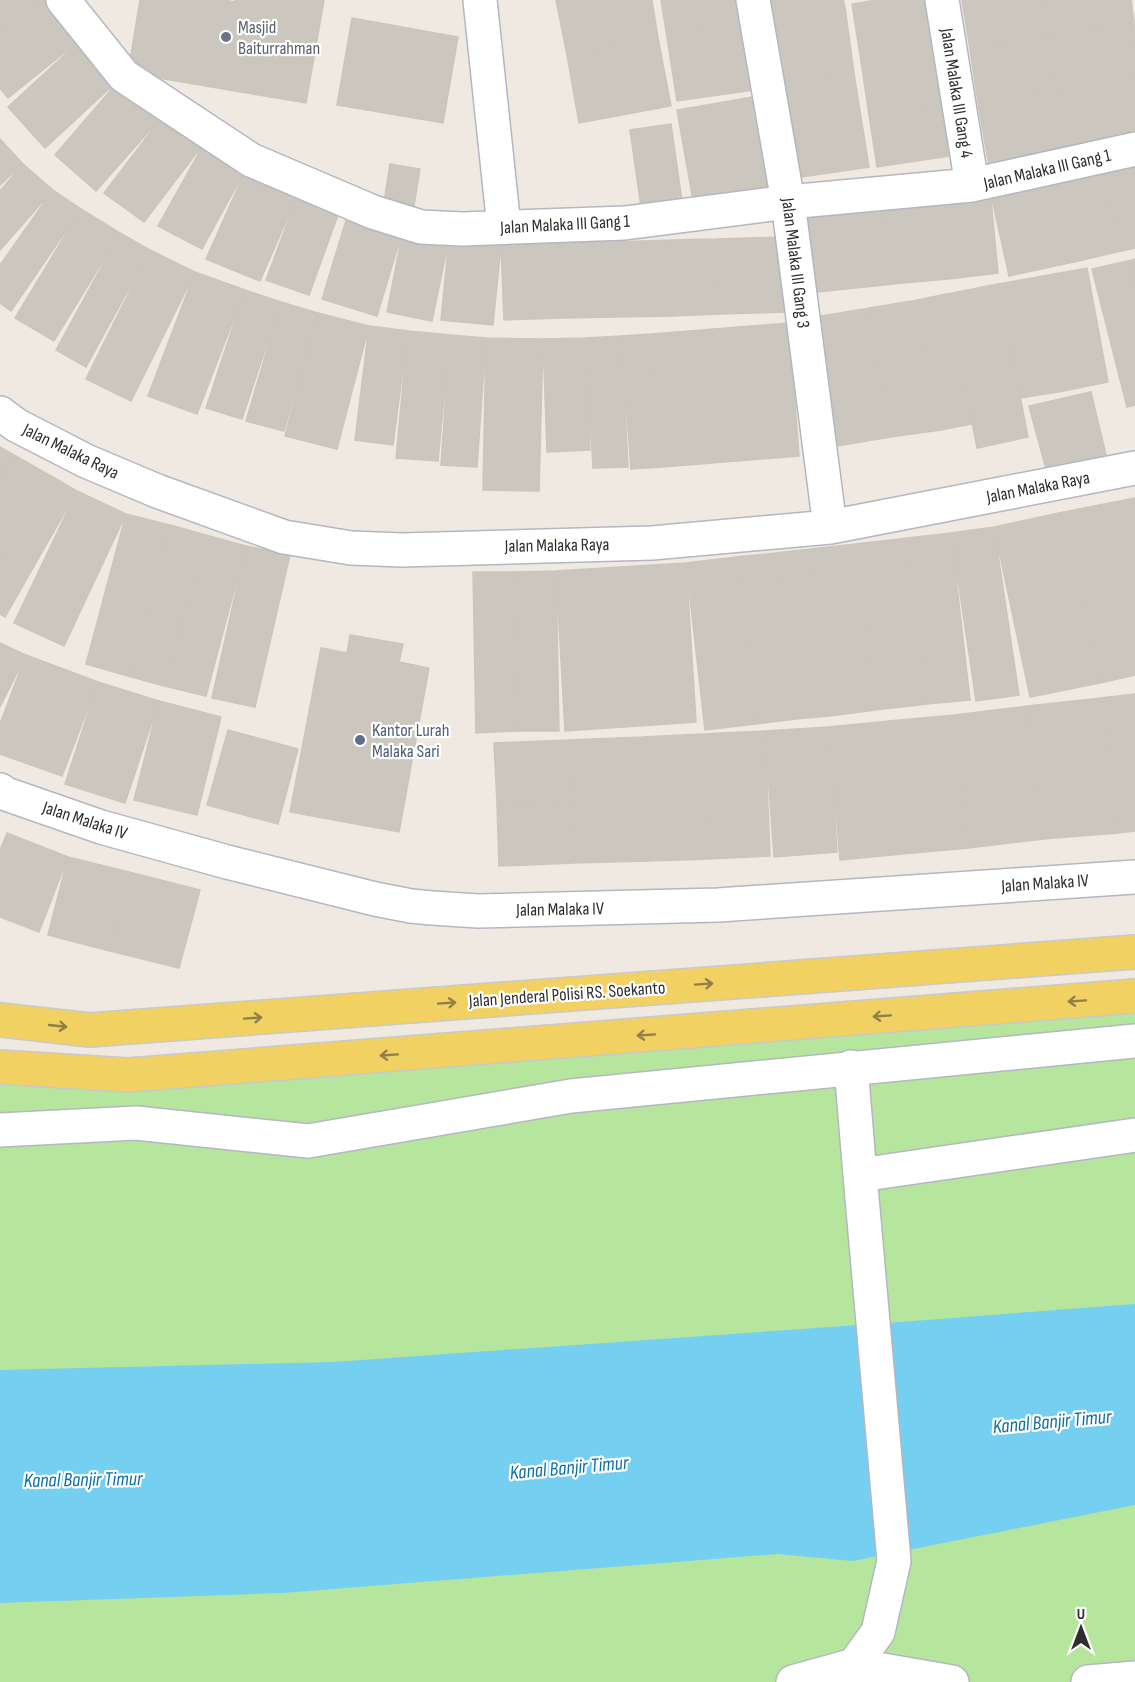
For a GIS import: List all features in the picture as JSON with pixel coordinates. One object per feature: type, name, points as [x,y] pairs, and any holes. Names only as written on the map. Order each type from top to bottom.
[{"type":"main road","name":"Jalan Jenderal Polisi RS. Soekanto","points":[[0,1020],[90,1030],[1135,952]]},
{"type":"main road","points":[[0,1067],[128,1075],[1135,996]]},
{"type":"street","name":"Jalan Malaka III Gang 1","points":[[63,0],[124,76],[252,160],[373,212],[421,226],[462,229],[625,223],[788,202],[972,185],[1135,149]]},
{"type":"street","points":[[480,0],[504,227]]},
{"type":"street","name":"Jalan Malaka III Gang 3","points":[[753,0],[788,202],[830,527]]},
{"type":"street","name":"Jalan Malaka III Gang 4","points":[[942,0],[972,185]]},
{"type":"street","name":"Jalan Malaka Raya","points":[[0,413],[16,425],[86,461],[157,491],[284,537],[351,548],[402,550],[652,543],[830,527],[1135,468]]},
{"type":"street","name":"Jalan Malaka IV","points":[[0,790],[101,827],[193,853],[375,899],[432,908],[478,911],[718,905],[1135,877]]},
{"type":"street","points":[[0,1130],[136,1123],[308,1141],[571,1096],[1135,1041]]},
{"type":"street","points":[[850,1068],[894,1561],[878,1632],[854,1665]]},
{"type":"street","points":[[860,1175],[1135,1135]]},
{"type":"street","points":[[793,1682],[854,1665],[952,1682]]},
{"type":"street","points":[[1088,1682],[1135,1678]]},
{"type":"green space","points":[[1135,996],[1135,1678],[1088,1682],[952,1682],[854,1665],[793,1682],[0,1682],[0,1067]]},
{"type":"water","name":"Kanal Banjir Timur","points":[[1135,1304],[1135,1505],[853,1561],[777,1554],[282,1593],[0,1603],[0,1370],[334,1362]]},
{"type":"building","points":[[0,0],[45,0],[0,30]]},
{"type":"building","points":[[45,0],[53,0],[84,37],[8,98],[0,88],[0,30]]},
{"type":"building","name":"Masjid Baiturrahman","points":[[140,0],[225,0],[234,2],[235,0],[324,0],[306,103],[128,73]]},
{"type":"building","points":[[556,0],[652,0],[658,38],[567,55]]},
{"type":"building","points":[[661,0],[746,0],[749,18],[666,31]]},
{"type":"building","points":[[760,0],[843,0],[845,7],[763,20]]},
{"type":"building","points":[[877,0],[938,0],[944,42],[860,55],[852,4]]},
{"type":"building","points":[[962,0],[1042,0],[1048,36],[970,49]]},
{"type":"building","points":[[1042,0],[1131,0],[1134,22],[1048,36]]},
{"type":"building","points":[[845,7],[854,73],[814,79],[811,59],[770,65],[763,20]]},
{"type":"building","points":[[352,18],[458,37],[443,123],[337,105]]},
{"type":"building","points":[[749,18],[760,89],[677,101],[666,31]]},
{"type":"building","points":[[1134,22],[1135,77],[1057,90],[1048,36]]},
{"type":"building","points":[[1048,36],[1057,90],[978,103],[970,49]]},
{"type":"building","points":[[84,37],[122,77],[45,148],[8,107]]},
{"type":"building","points":[[658,38],[671,106],[579,123],[567,55]]},
{"type":"building","points":[[944,42],[954,102],[869,115],[860,55]]},
{"type":"building","points":[[811,59],[814,79],[854,73],[860,111],[779,123],[770,65]]},
{"type":"building","points":[[122,77],[165,113],[96,191],[55,155]]},
{"type":"building","points":[[1135,77],[1135,142],[1067,153],[1057,90]]},
{"type":"building","points":[[1057,90],[1067,153],[989,166],[978,103]]},
{"type":"building","points":[[758,96],[774,186],[693,200],[677,110]]},
{"type":"building","points":[[954,102],[962,154],[877,167],[869,115]]},
{"type":"building","points":[[860,111],[869,167],[788,179],[779,123]]},
{"type":"building","points":[[165,113],[205,142],[144,222],[104,193]]},
{"type":"building","points":[[671,124],[682,201],[641,207],[630,130]]},
{"type":"building","points":[[0,139],[23,164],[0,185]]},
{"type":"building","points":[[205,142],[248,165],[202,249],[158,226]]},
{"type":"building","points":[[1135,158],[1135,248],[1121,251],[1102,166]]},
{"type":"building","points":[[23,164],[53,190],[0,250],[0,191]]},
{"type":"building","points":[[390,164],[420,169],[414,206],[384,202]]},
{"type":"building","points":[[248,165],[300,189],[260,281],[206,259]]},
{"type":"building","points":[[1102,166],[1121,251],[1074,262],[1055,176]]},
{"type":"building","points":[[1055,176],[1074,262],[1009,276],[990,190]]},
{"type":"building","points":[[300,189],[342,204],[309,295],[266,280]]},
{"type":"building","points":[[53,190],[81,209],[11,311],[0,303],[0,265]]},
{"type":"building","points":[[990,190],[998,273],[957,278],[948,194]]},
{"type":"building","points":[[948,194],[957,278],[893,284],[884,201]]},
{"type":"building","points":[[884,201],[893,284],[808,293],[799,209]]},
{"type":"building","points":[[81,209],[120,233],[54,341],[15,318]]},
{"type":"building","points":[[348,214],[403,230],[377,316],[322,299]]},
{"type":"building","points":[[403,230],[449,239],[432,321],[387,312]]},
{"type":"building","points":[[120,233],[150,250],[86,367],[56,350]]},
{"type":"building","points":[[785,237],[787,312],[719,314],[717,239]]},
{"type":"building","points":[[449,239],[501,245],[493,325],[441,320]]},
{"type":"building","points":[[717,239],[719,314],[673,316],[671,240]]},
{"type":"building","points":[[671,240],[673,316],[616,317],[615,242]]},
{"type":"building","points":[[615,242],[616,317],[562,318],[560,243]]},
{"type":"building","points":[[560,243],[562,318],[504,320],[501,245]]},
{"type":"building","points":[[150,250],[195,272],[131,401],[86,379]]},
{"type":"building","points":[[1135,259],[1135,288],[1128,261]]},
{"type":"building","points":[[1128,261],[1135,288],[1135,405],[1127,407],[1092,269]]},
{"type":"building","points":[[1087,268],[1108,382],[1058,392],[1037,277]]},
{"type":"building","points":[[195,272],[245,290],[197,414],[148,396]]},
{"type":"building","points":[[1037,277],[1058,392],[1021,398],[998,284]]},
{"type":"building","points":[[998,284],[1028,437],[977,448],[947,294]]},
{"type":"building","points":[[245,290],[281,302],[242,419],[206,408]]},
{"type":"building","points":[[947,294],[972,424],[940,430],[917,300]]},
{"type":"building","points":[[917,300],[940,430],[891,437],[869,308]]},
{"type":"building","points":[[281,302],[318,313],[284,431],[246,421]]},
{"type":"building","points":[[869,308],[891,437],[838,446],[815,317]]},
{"type":"building","points":[[318,313],[369,326],[337,449],[285,436]]},
{"type":"building","points":[[789,323],[799,456],[712,463],[702,330]]},
{"type":"building","points":[[369,326],[408,331],[393,445],[355,440]]},
{"type":"building","points":[[702,330],[712,463],[662,467],[652,334]]},
{"type":"building","points":[[408,331],[450,335],[438,461],[396,458]]},
{"type":"building","points":[[652,334],[662,467],[631,469],[621,336]]},
{"type":"building","points":[[450,335],[486,338],[477,467],[441,465]]},
{"type":"building","points":[[621,336],[628,467],[593,468],[586,338]]},
{"type":"building","points":[[486,338],[543,339],[539,491],[483,490]]},
{"type":"building","points":[[586,338],[590,450],[547,452],[543,339]]},
{"type":"building","points":[[1091,392],[1107,459],[1047,473],[1029,406]]},
{"type":"building","points":[[0,447],[14,455],[0,480]]},
{"type":"building","points":[[14,455],[51,476],[0,566],[0,480]]},
{"type":"building","points":[[51,476],[77,491],[5,617],[0,614],[0,566]]},
{"type":"building","points":[[77,491],[126,514],[64,646],[14,623]]},
{"type":"building","points":[[1135,498],[1135,675],[1100,683],[1064,512]]},
{"type":"building","points":[[1064,512],[1100,683],[1030,697],[994,527]]},
{"type":"building","points":[[126,514],[170,525],[128,676],[86,664]]},
{"type":"building","points":[[170,525],[206,535],[164,686],[128,676]]},
{"type":"building","points":[[994,527],[1019,695],[976,701],[951,533]]},
{"type":"building","points":[[951,533],[970,700],[927,704],[908,538]]},
{"type":"building","points":[[206,535],[246,546],[206,696],[164,686]]},
{"type":"building","points":[[908,538],[927,704],[875,710],[856,544]]},
{"type":"building","points":[[856,544],[875,710],[830,716],[811,549]]},
{"type":"building","points":[[246,546],[290,555],[255,707],[212,698]]},
{"type":"building","points":[[811,549],[830,716],[795,719],[776,553]]},
{"type":"building","points":[[776,553],[795,719],[755,724],[736,557]]},
{"type":"building","points":[[736,557],[755,724],[705,730],[686,563]]},
{"type":"building","points":[[686,563],[696,722],[565,731],[556,571]]},
{"type":"building","points":[[556,571],[559,731],[517,731],[514,572]]},
{"type":"building","points":[[473,572],[514,572],[517,731],[476,733]]},
{"type":"building","name":"Kantor Lurah Malaka Sari","points":[[350,635],[403,644],[399,662],[429,668],[399,832],[290,812],[321,648],[347,653]]},
{"type":"building","points":[[0,643],[26,655],[0,707]]},
{"type":"building","points":[[26,655],[98,682],[62,776],[0,754],[0,724]]},
{"type":"building","points":[[98,682],[159,701],[125,803],[65,784]]},
{"type":"building","points":[[1135,694],[1135,831],[1117,833],[1101,698]]},
{"type":"building","points":[[1101,698],[1117,833],[1043,839],[1028,706]]},
{"type":"building","points":[[159,701],[221,717],[197,815],[134,800]]},
{"type":"building","points":[[1028,706],[1043,839],[969,848],[955,715]]},
{"type":"building","points":[[955,715],[969,848],[902,854],[889,721]]},
{"type":"building","points":[[889,721],[902,854],[840,860],[829,727]]},
{"type":"building","points":[[829,727],[837,852],[774,857],[765,731]]},
{"type":"building","points":[[228,730],[298,749],[278,824],[207,805]]},
{"type":"building","points":[[765,731],[770,856],[709,859],[703,734]]},
{"type":"building","points":[[703,734],[709,859],[649,861],[643,737]]},
{"type":"building","points":[[643,737],[649,861],[573,863],[568,740]]},
{"type":"building","points":[[568,740],[570,801],[497,803],[494,743]]},
{"type":"building","points":[[570,801],[573,863],[499,866],[497,804]]},
{"type":"building","points":[[7,833],[68,857],[39,932],[0,917],[0,850]]},
{"type":"building","points":[[68,857],[129,872],[110,951],[48,935]]},
{"type":"building","points":[[129,872],[200,890],[179,968],[110,951]]},
{"type":"place","name":"Masjid Baiturrahman","points":[[226,37]]},
{"type":"place","name":"Kantor Lurah Malaka Sari","points":[[360,740]]}]
